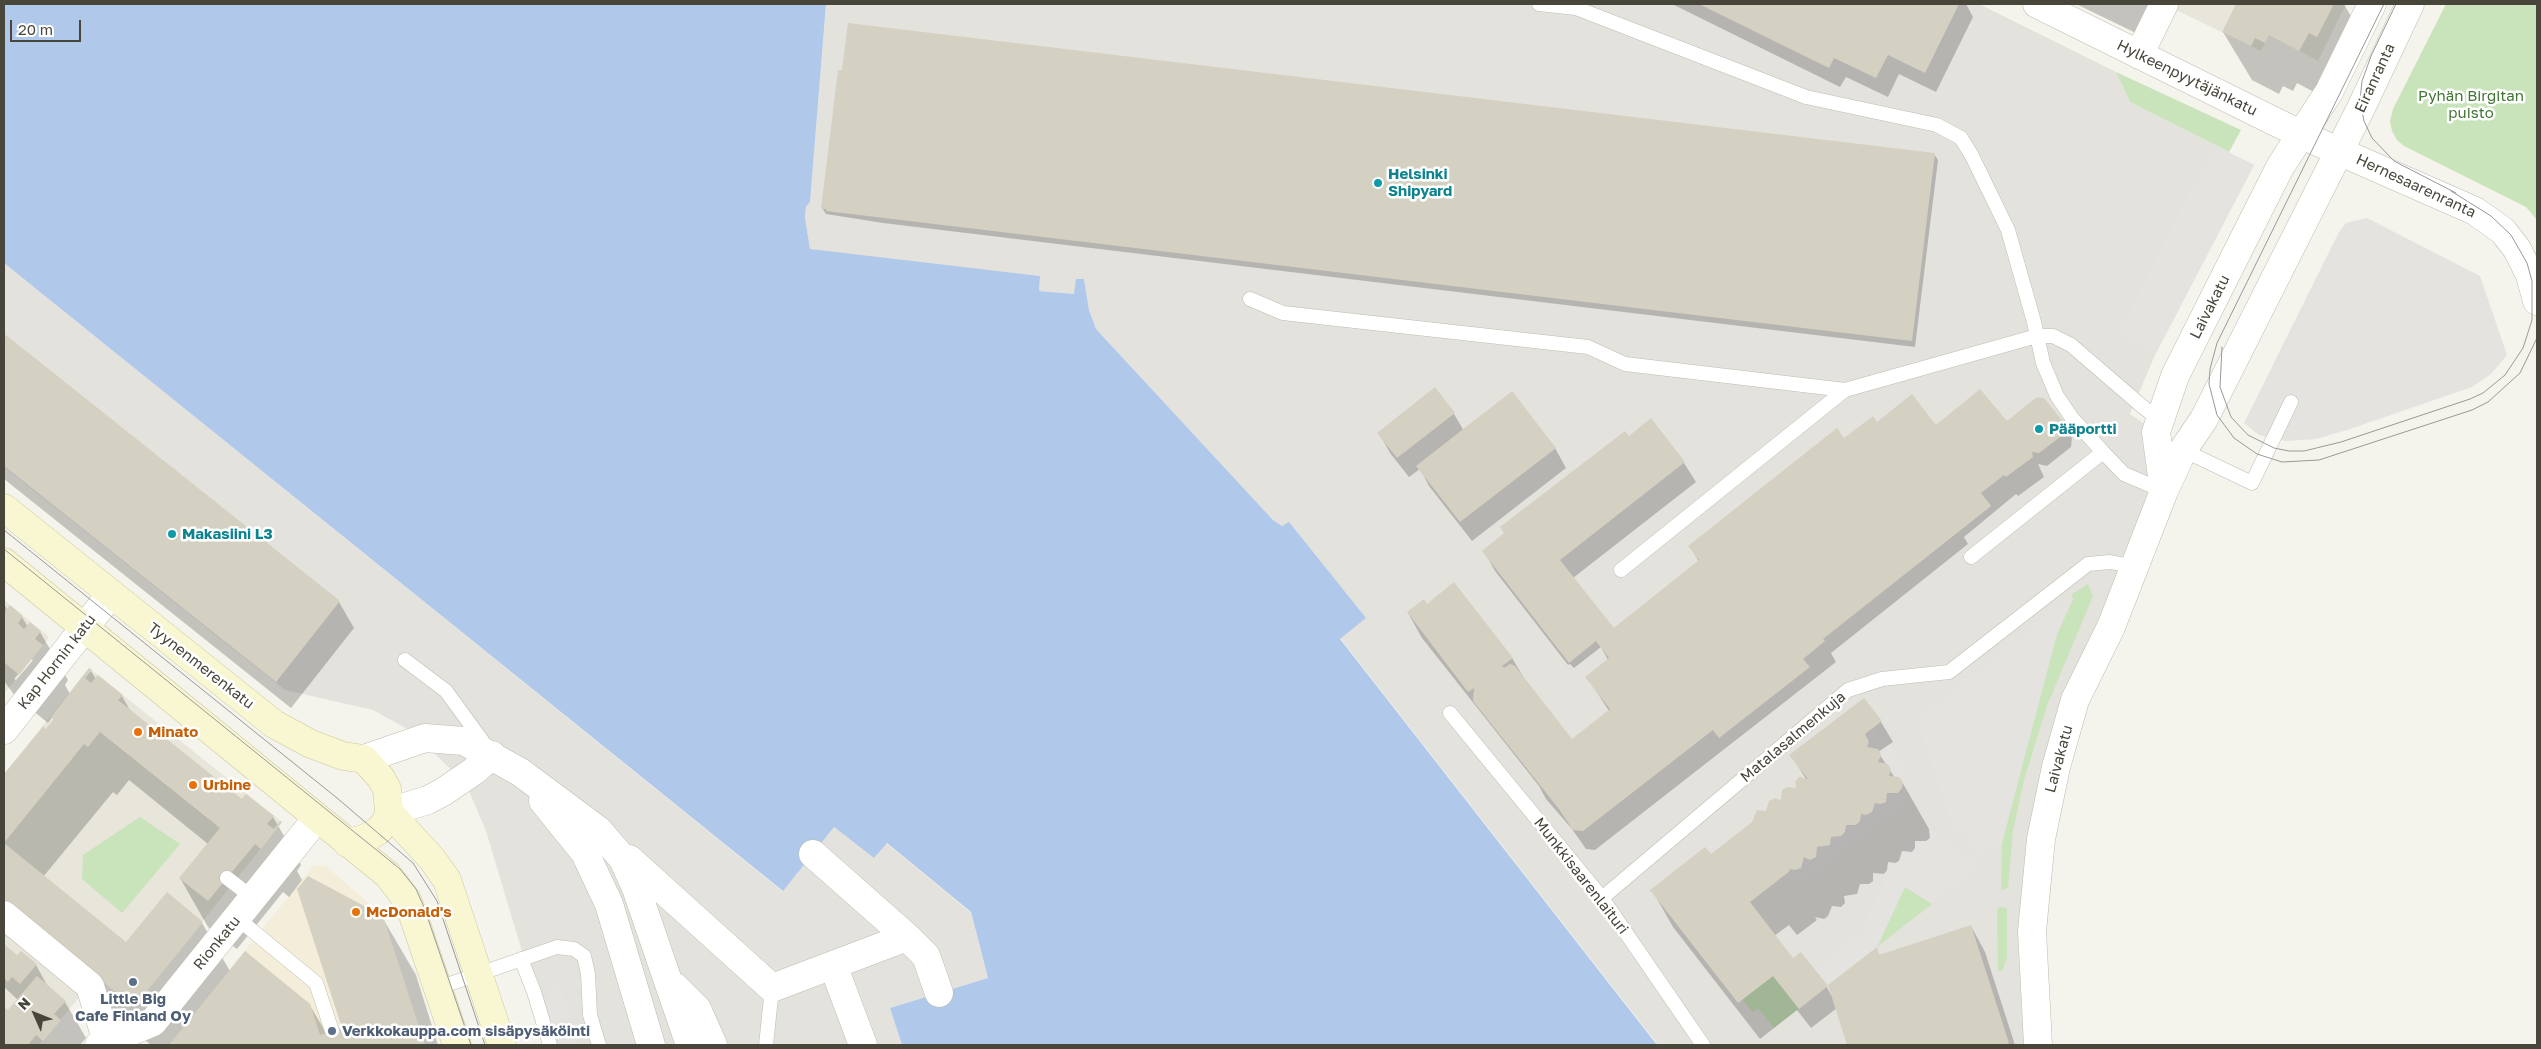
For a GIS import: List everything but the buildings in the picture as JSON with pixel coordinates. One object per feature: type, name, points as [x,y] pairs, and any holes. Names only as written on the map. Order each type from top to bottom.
[{"type":"main road","name":"Tyynenmerenkatu","points":[[4,508],[274,724],[310,744],[344,756],[364,759]]},
{"type":"main road","points":[[4,562],[296,798],[317,818],[388,875],[407,900],[457,1045]]},
{"type":"main road","points":[[347,843],[364,839],[378,831],[386,822],[389,812],[387,789],[381,778],[364,759]]},
{"type":"main road","points":[[389,812],[432,859],[448,880],[502,1045]]},
{"type":"street","name":"Hylkeenpyytäjänkatu","points":[[2037,4],[2338,151]]},
{"type":"street","points":[[2139,54],[2164,4]]},
{"type":"street","points":[[2302,135],[2329,92],[2372,4]]},
{"type":"street","name":"Eiranranta","points":[[2338,151],[2410,4]]},
{"type":"street","name":"Laivakatu","points":[[2164,491],[2156,432],[2175,376],[2280,167],[2302,135]]},
{"type":"street","name":"Laivakatu","points":[[2038,1045],[2032,931],[2041,839],[2056,767],[2075,700],[2111,627],[2136,567],[2164,491],[2183,450],[2204,419],[2338,151]]},
{"type":"street","name":"Hernesaarenranta","points":[[2338,151],[2475,211],[2503,231],[2517,249],[2530,275],[2537,300]]},
{"type":"street","name":"Kap Hornin katu","points":[[4,730],[111,594]]},
{"type":"street","points":[[364,759],[425,738],[464,741],[492,755],[520,772],[598,830],[666,895],[772,988],[907,937]]},
{"type":"street","points":[[389,812],[428,800],[443,792],[474,771],[492,755]]},
{"type":"street","points":[[520,772],[585,853],[609,904],[651,1045]]},
{"type":"street","name":"Rionkatu","points":[[103,1043],[153,1022],[317,818]]},
{"type":"street","points":[[598,830],[623,859],[636,888],[690,1045]]},
{"type":"street","points":[[813,854],[926,956],[939,993]]},
{"type":"street","points":[[4,915],[90,986],[103,1043]]},
{"type":"street","points":[[833,965],[863,1045]]},
{"type":"street","points":[[669,981],[697,1009],[713,1045]]},
{"type":"lane","points":[[1539,4],[1576,8],[1806,98],[1937,125],[1961,138],[1972,156],[2008,230],[2043,363],[2056,396],[2072,418],[2124,474],[2164,491]]},
{"type":"lane","points":[[1250,299],[1283,313],[1588,347],[1626,364],[1845,390],[2037,336],[2053,336],[2072,345],[2160,420]]},
{"type":"lane","points":[[1621,570],[1845,390]]},
{"type":"lane","points":[[2183,450],[2252,483],[2291,402]]},
{"type":"lane","points":[[1971,557],[2103,452]]},
{"type":"lane","name":"Matalasalmenkuja","points":[[1602,898],[1848,690],[1882,679],[1949,672],[2088,564],[2110,562],[2136,567]]},
{"type":"lane","points":[[405,660],[446,691],[492,755]]},
{"type":"lane","name":"Munkkisaarenlaituri","points":[[1450,713],[1602,898],[1703,1045]]},
{"type":"lane","points":[[228,878],[245,908],[316,983],[332,1032]]},
{"type":"lane","points":[[438,988],[557,947],[574,949],[584,956],[588,974],[590,1016],[599,1045]]},
{"type":"lane","points":[[521,959],[534,992],[550,1045]]},
{"type":"lane","points":[[766,1045],[772,988]]},
{"type":"shaded area","points":[[826,4],[1979,4],[2116,72],[2130,102],[2254,165],[2155,355],[2130,414],[2156,432],[2164,491],[2056,767],[2038,1045],[1658,1045],[1340,638],[1366,618],[1289,523],[1282,526],[1273,520],[1096,329],[1089,310],[1084,279],[1075,294],[1039,291],[1040,276],[810,250],[805,218],[806,208],[810,202]]},
{"type":"shaded area","points":[[2174,4],[2346,4],[2318,61],[2269,35],[2261,51],[2172,8]]},
{"type":"shaded area","points":[[2214,145],[2254,165],[2155,355],[2117,335]]},
{"type":"shaded area","points":[[2367,218],[2480,276],[2507,355],[2491,374],[2472,387],[2350,429],[2316,439],[2286,441],[2259,435],[2244,423],[2339,232],[2346,223]]},
{"type":"shaded area","points":[[4,263],[782,891],[834,827],[874,858],[886,843],[971,913],[988,978],[890,1008],[902,1045],[550,1045],[486,831],[466,784],[411,731],[373,710],[285,690],[4,467]]},
{"type":"shaded area","points":[[2071,595],[2073,599],[2057,634],[2002,843],[1974,855],[1965,830],[1955,833],[1915,715],[1925,712]]},
{"type":"shaded area","points":[[4,600],[49,637],[4,694]]},
{"type":"shaded area","points":[[89,668],[282,822],[134,1007],[4,901],[4,774]]},
{"type":"shaded area","points":[[1874,727],[1907,767],[1896,776],[1890,777],[1860,738]]},
{"type":"shaded area","points":[[1896,786],[1908,800],[1800,883],[1789,869]]},
{"type":"shaded area","points":[[1927,827],[1974,859],[1978,867],[1932,904],[1905,887],[1877,947],[1828,985],[1815,970],[1860,933],[1887,876],[1898,858]]},
{"type":"shaded area","points":[[313,866],[326,866],[383,916],[425,1045],[169,1045]]},
{"type":"shaded area","points":[[4,928],[83,993],[39,1045],[4,1045]]},
{"type":"shaded area","points":[[558,979],[579,1045],[550,1045],[539,1011]]},
{"type":"green space","name":"Pyhän Birgitan puisto","points":[[2446,4],[2537,4],[2537,220],[2526,207],[2404,146],[2397,140],[2392,131],[2390,121],[2393,109]]},
{"type":"green space","points":[[2116,72],[2241,130],[2229,152],[2130,102]]},
{"type":"green space","points":[[2088,584],[2093,596],[2047,706],[2024,780],[2013,831],[2008,888],[2001,890],[2002,843],[2057,634],[2073,599],[2071,595]]},
{"type":"green space","points":[[140,817],[180,844],[122,913],[82,879],[83,855]]},
{"type":"green space","points":[[1905,887],[1932,904],[1877,947]]},
{"type":"green space","points":[[1999,907],[2007,908],[2007,958],[2002,971],[1998,971],[1997,910]]},
{"type":"green space","points":[[1773,976],[1799,1009],[1774,1028],[1758,1008],[1753,1012],[1742,999]]},
{"type":"water","points":[[4,4],[826,4],[810,202],[806,207],[805,218],[810,249],[1040,276],[1039,291],[1074,294],[1076,279],[1084,279],[1089,310],[1096,329],[1273,520],[1282,526],[1289,522],[1366,618],[1340,639],[1657,1045],[902,1045],[890,1008],[988,978],[971,912],[887,843],[874,858],[834,827],[783,891],[4,263]]},
{"type":"tram line","points":[[2384,4],[2217,343],[2210,369],[2209,384],[2217,415],[2234,438],[2257,454],[2282,462],[2319,460],[2472,410],[2488,402],[2520,373],[2537,338]]},
{"type":"tram line","points":[[2396,4],[2371,56],[2362,81],[2360,101],[2364,121],[2372,138],[2394,161],[2456,193]]},
{"type":"tram line","points":[[2222,347],[2220,387],[2231,417],[2248,435],[2274,448],[2289,451],[2304,451],[2341,442],[2483,393],[2505,375],[2523,348],[2532,320],[2532,281],[2527,263],[2511,235],[2491,216],[2451,191]]},
{"type":"tram line","points":[[4,530],[337,798],[413,863],[437,901],[485,1045]]},
{"type":"tram line","points":[[4,549],[400,869],[416,889],[424,907],[471,1045]]},
{"type":"place","name":"Helsinki Shipyard","points":[[1378,183]]},
{"type":"place","name":"Pääportti","points":[[2039,429]]},
{"type":"place","name":"Makasiini L3","points":[[172,534]]},
{"type":"place","name":"Minato","points":[[138,732]]},
{"type":"place","name":"Urbine","points":[[193,785]]},
{"type":"place","name":"McDonald's","points":[[356,912]]},
{"type":"place","name":"Little Big Cafe Finland Oy","points":[[133,982]]},
{"type":"place","name":"Verkkokauppa.com sisäpysäköinti","points":[[332,1031]]}]
